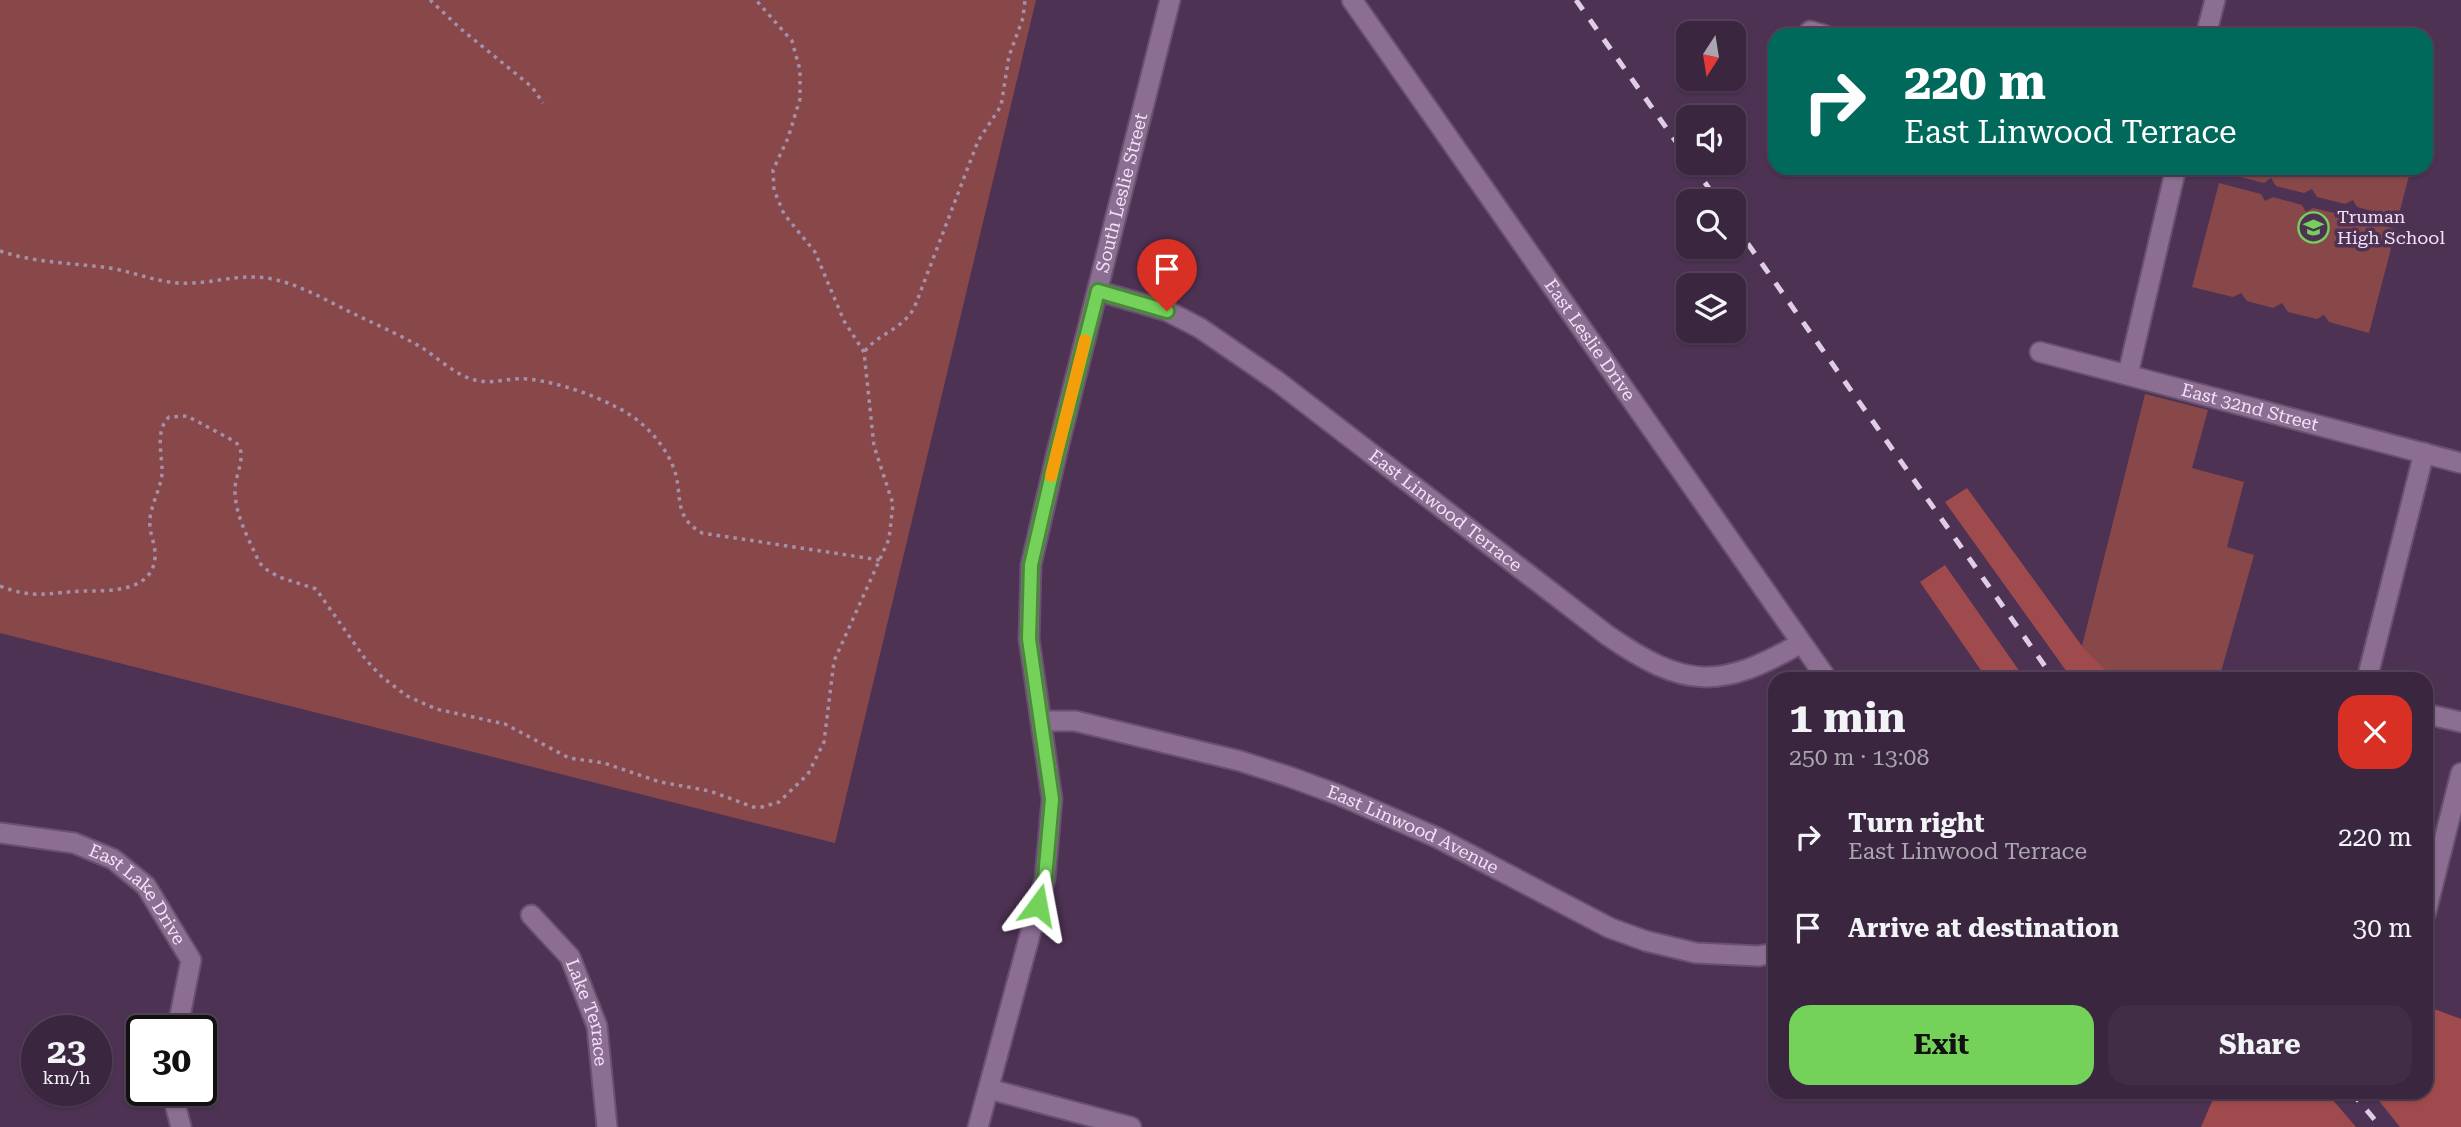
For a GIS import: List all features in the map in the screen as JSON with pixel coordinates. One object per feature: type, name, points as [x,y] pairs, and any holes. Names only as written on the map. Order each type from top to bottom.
[{"type":"street","name":"South Leslie Street","points":[[978,1127],[1045,878],[1052,799],[1029,639],[1031,565],[1170,0]]},
{"type":"street","name":"East Leslie Drive","points":[[1352,0],[1822,672]]},
{"type":"street","points":[[2208,28],[2214,0]]},
{"type":"street","points":[[2128,374],[2174,175]]},
{"type":"street","name":"East Linwood Terrace","points":[[1098,291],[1167,311],[1200,328],[1276,381],[1637,656],[1657,666],[1696,676],[1729,676],[1768,662],[1801,643]]},
{"type":"street","name":"East 32nd Street","points":[[2040,352],[2461,463]]},
{"type":"street","points":[[2369,672],[2424,453]]},
{"type":"street","points":[[2433,716],[2461,722]]},
{"type":"street","name":"East Linwood Avenue","points":[[1041,721],[1075,721],[1240,761],[1339,794],[1438,838],[1610,928],[1646,942],[1696,953],[1768,954]]},
{"type":"street","points":[[2433,884],[2461,773]]},
{"type":"street","name":"East Lake Drive","points":[[0,833],[74,843],[113,859],[146,886],[191,960],[180,1015]]},
{"type":"street","name":"Lake Terrace","points":[[531,915],[570,957],[597,1026],[607,1127]]},
{"type":"street","points":[[989,1089],[1131,1127]]},
{"type":"street","points":[[176,1106],[181,1127]]},
{"type":"path","points":[[430,0],[532,87],[543,103]]},
{"type":"path","points":[[0,586],[27,595],[49,595],[80,591],[118,591],[142,580],[152,570],[155,558],[150,518],[162,472],[162,426],[173,416],[187,416],[234,441],[242,450],[235,488],[237,511],[259,562],[279,577],[309,585],[321,594],[366,660],[393,687],[436,709],[505,724],[569,758],[615,765],[660,782],[710,791],[752,807],[779,802],[815,764],[824,742],[834,661],[889,538],[892,504],[874,446],[864,352],[844,321],[815,252],[784,214],[774,190],[773,170],[788,138],[800,99],[800,70],[792,41],[756,0]]},
{"type":"path","points":[[864,352],[876,340],[902,324],[915,306],[978,141],[1001,106],[1009,56],[1023,18],[1025,0]]},
{"type":"path","points":[[0,251],[24,257],[113,269],[165,283],[249,277],[276,280],[312,294],[417,345],[465,377],[488,382],[514,379],[536,381],[573,390],[629,414],[643,425],[665,452],[676,477],[682,514],[686,522],[702,533],[880,561]]},
{"type":"shaded area","points":[[0,0],[1036,0],[835,843],[0,633]]},
{"type":"shaded area","points":[[2233,175],[2409,175],[2398,218],[2357,207],[2353,200],[2345,204],[2317,197],[2312,189],[2304,193],[2276,186],[2271,178],[2264,183]]},
{"type":"shaded area","points":[[2219,183],[2261,194],[2265,201],[2273,197],[2302,205],[2306,212],[2313,208],[2343,215],[2348,223],[2355,219],[2396,229],[2369,333],[2329,322],[2324,315],[2317,319],[2288,312],[2282,303],[2273,308],[2247,301],[2241,293],[2233,297],[2192,287]]},
{"type":"shaded area","points":[[2145,394],[2208,410],[2192,468],[2244,482],[2227,547],[2254,555],[2221,672],[2108,672],[2082,646]]},
{"type":"shaded area","points":[[1967,488],[2082,646],[2108,672],[2067,672],[1945,502]]},
{"type":"shaded area","points":[[1945,565],[2020,672],[1982,672],[1920,582]]},
{"type":"shaded area","points":[[2433,1009],[2461,1019],[2461,1127],[2400,1127],[2378,1099],[2433,1099]]},
{"type":"shaded area","points":[[2213,1099],[2332,1099],[2356,1127],[2201,1127]]},
{"type":"railway","points":[[1576,0],[1676,142]]},
{"type":"railway","points":[[1700,175],[1709,189]]},
{"type":"railway","points":[[1746,241],[2049,672]]},
{"type":"railway","points":[[2357,1099],[2381,1127]]},
{"type":"slow traffic","points":[[1051,476],[1085,340]]},
{"type":"place","name":"Truman High School","points":[[2314,227]]},
{"type":"route","points":[[1038,905],[1045,878],[1052,799],[1035,696],[1029,639],[1031,565],[1098,291],[1167,311]]}]
